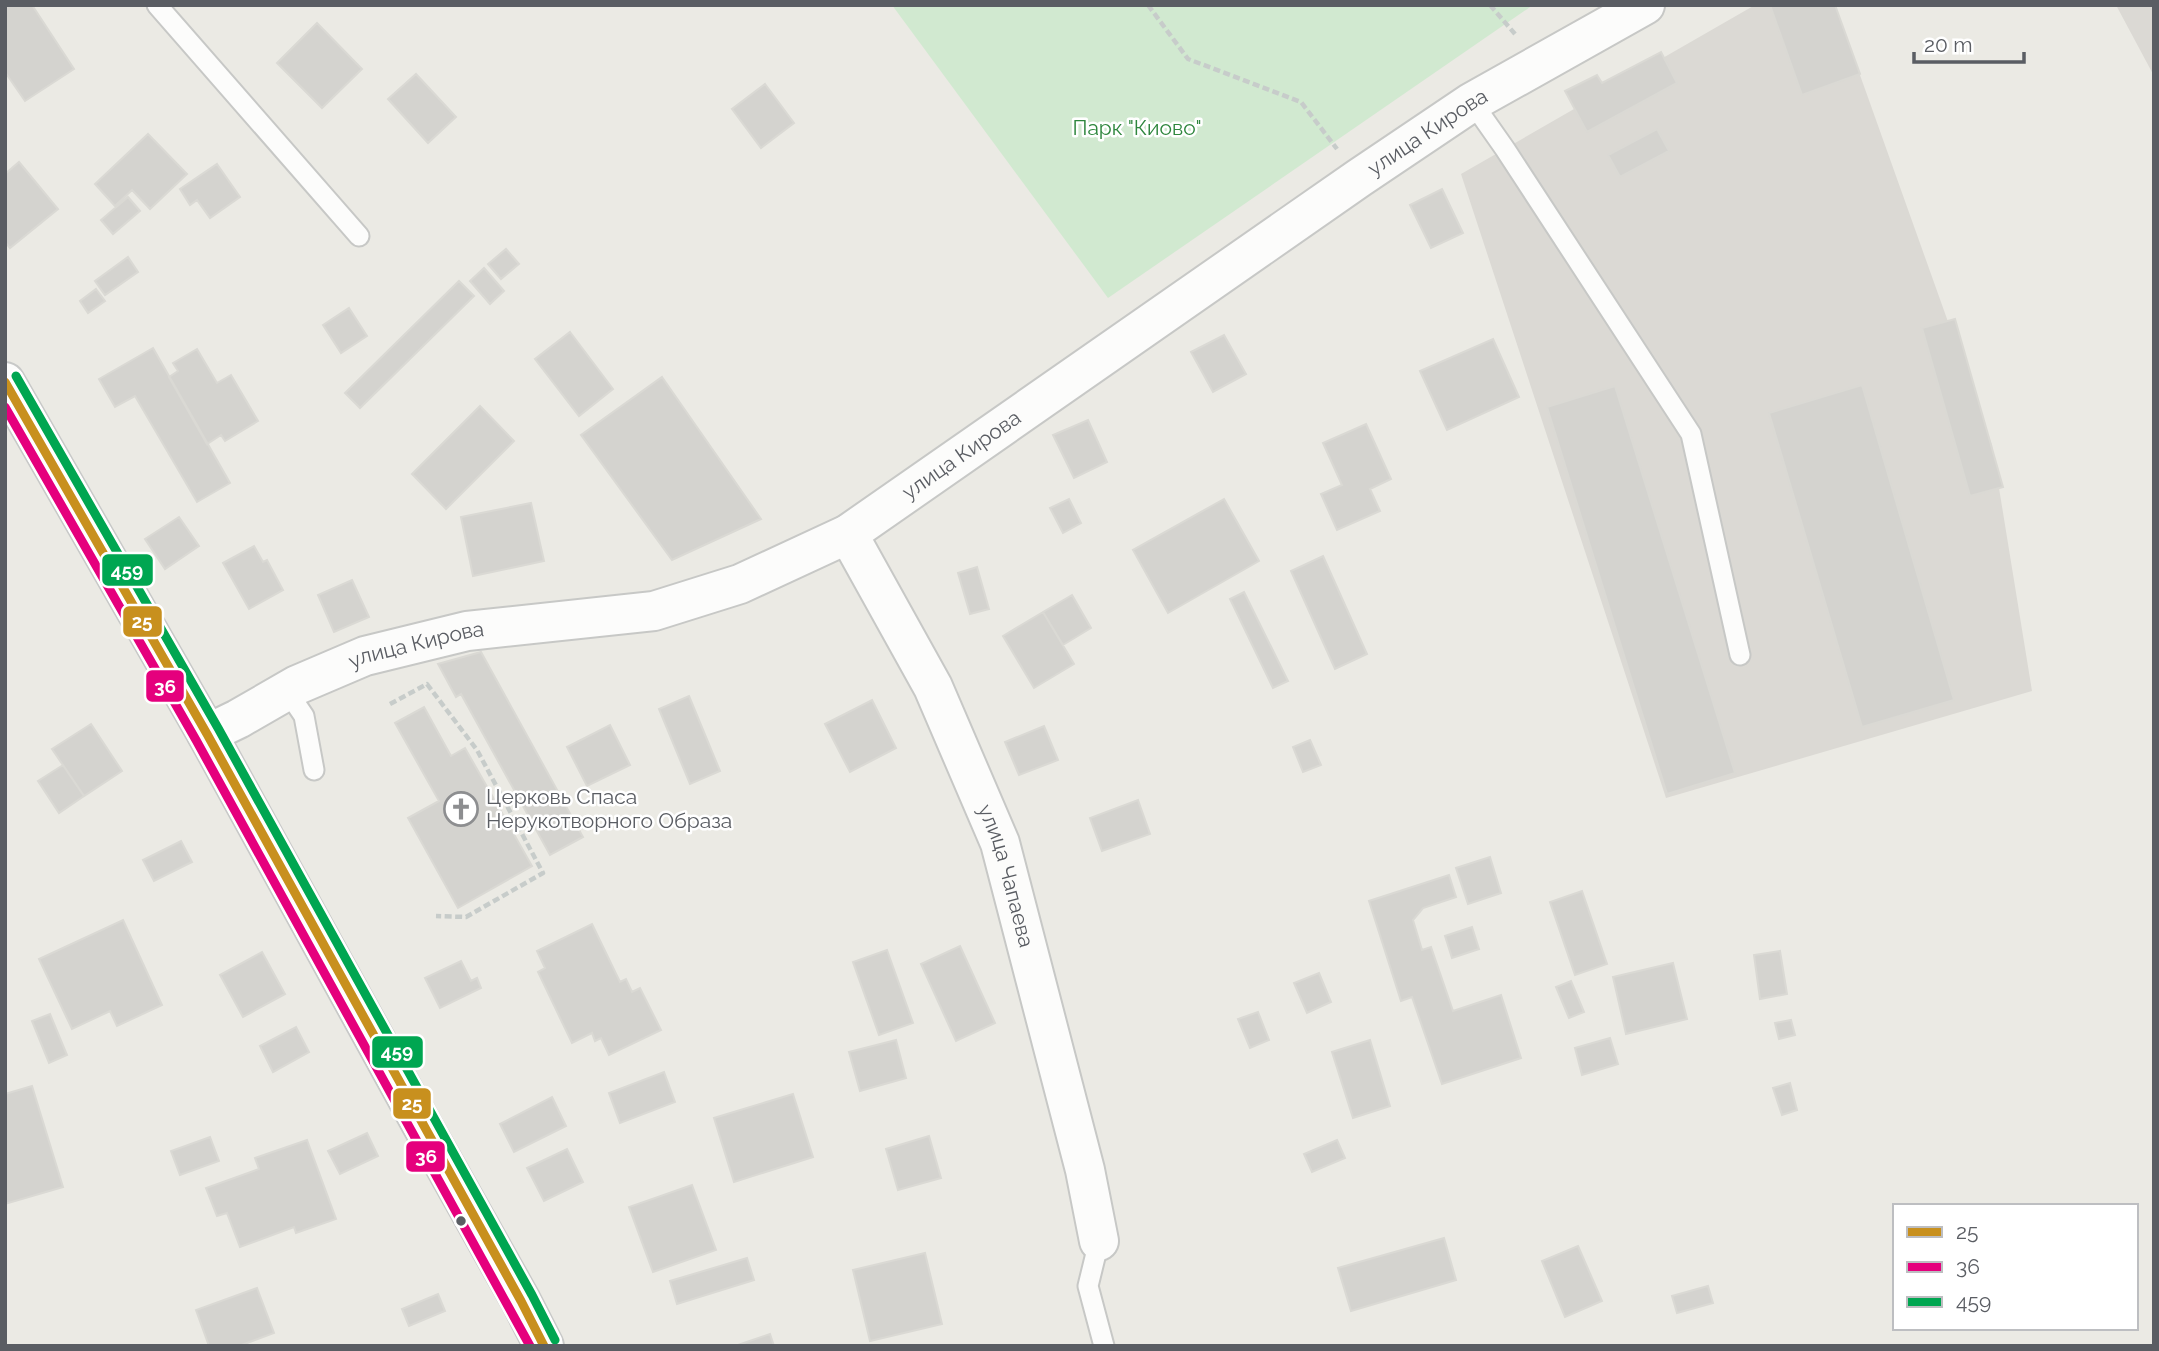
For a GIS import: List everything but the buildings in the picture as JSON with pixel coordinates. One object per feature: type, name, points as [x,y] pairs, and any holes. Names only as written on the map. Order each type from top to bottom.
[{"type":"street","name":"улица Кирова","points":[[207,734],[287,691],[365,656],[467,631],[654,611],[740,584],[848,534],[1472,102],[1645,5]]},
{"type":"street","points":[[5,382],[207,734],[544,1346]]},
{"type":"street","name":"улица Чапаева","points":[[848,534],[933,687],[1000,843],[1085,1170],[1099,1241]]},
{"type":"lane","points":[[157,5],[359,236]]},
{"type":"lane","points":[[1472,102],[1691,434],[1740,655]]},
{"type":"lane","points":[[287,691],[304,716],[314,770]]},
{"type":"lane","points":[[1099,1241],[1088,1286],[1104,1346]]},
{"type":"path","points":[[1148,5],[1188,59],[1301,102],[1359,178]]},
{"type":"path","points":[[390,704],[427,684],[477,750],[542,873],[466,917],[436,916]]},
{"type":"shaded area","points":[[1755,5],[1835,5],[1992,445],[2032,691],[1666,798],[1461,174]]},
{"type":"shaded area","points":[[2116,5],[2154,5],[2154,76]]},
{"type":"green space","name":"Парк \"Киово\"","points":[[892,5],[1533,5],[1108,298]]},
{"type":"transit line","name":"459","points":[[16,376],[218,728],[555,1340]]},
{"type":"transit line","name":"25","points":[[5,382],[207,734],[544,1346]]},
{"type":"transit line","name":"36","points":[[5,407],[196,740],[530,1346]]},
{"type":"place","name":"Церковь Спаса Нерукотворного Образа","points":[[461,809]]}]
